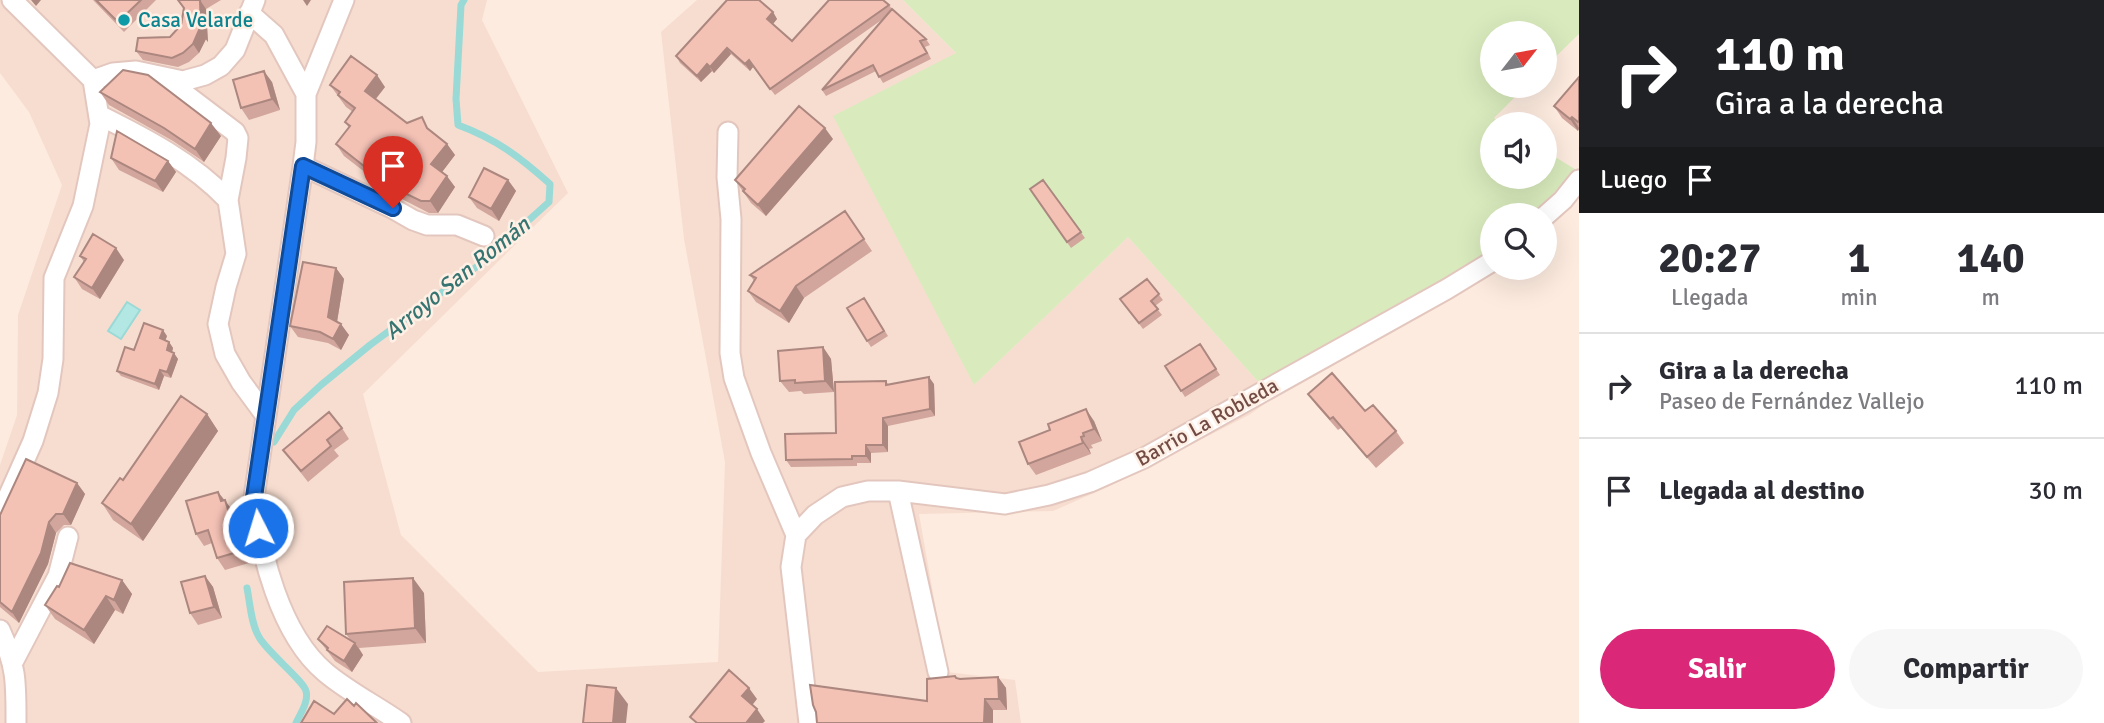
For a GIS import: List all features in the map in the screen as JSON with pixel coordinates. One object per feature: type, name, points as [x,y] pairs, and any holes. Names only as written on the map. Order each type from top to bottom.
[{"type":"street","points":[[0,515],[33,441],[48,393],[53,359],[54,278],[83,206],[100,124],[93,80],[12,0]]},
{"type":"street","points":[[344,0],[306,94],[303,166],[254,497],[258,528],[276,595],[291,628],[305,650],[325,673],[401,723]]},
{"type":"street","points":[[93,80],[113,73],[136,71],[183,81],[205,75],[220,66],[235,50],[252,6]]},
{"type":"street","points":[[252,6],[274,35],[306,94]]},
{"type":"street","points":[[165,79],[235,132],[238,138],[228,200],[236,254],[218,324],[220,339],[241,382],[266,416]]},
{"type":"street","points":[[99,115],[170,154],[211,182],[228,200]]},
{"type":"street","points":[[727,132],[731,219],[730,353],[734,378],[761,453],[796,535],[791,568],[809,723]]},
{"type":"street","points":[[303,166],[413,220],[427,225],[457,225],[484,236]]},
{"type":"street","points":[[1557,205],[1579,180]]},
{"type":"street","name":"Barrio La Robleda","points":[[796,535],[815,515],[842,497],[868,491],[898,491],[1005,504],[1049,495],[1090,482],[1144,458],[1480,269]]},
{"type":"street","points":[[898,491],[938,672]]},
{"type":"street","points":[[13,662],[58,576],[68,537]]},
{"type":"street","points":[[0,630],[13,662],[16,723]]},
{"type":"shaded area","points":[[0,0],[487,0],[482,20],[568,193],[363,394],[401,535],[538,672],[718,662],[725,462],[684,239],[661,32],[697,0],[903,0],[956,53],[975,384],[1128,237],[1273,398],[1249,415],[1110,486],[1053,511],[919,514],[947,672],[1015,680],[1021,723],[0,723],[0,465],[17,415],[18,315],[62,185],[29,112],[0,73]]},
{"type":"green space","points":[[903,0],[1579,0],[1579,34],[1558,54],[1558,21],[1480,21],[1480,98],[1514,98],[1500,112],[1480,112],[1480,189],[1557,189],[1557,158],[1575,169],[1545,203],[1480,203],[1480,270],[1273,398],[1128,237],[974,385],[833,116],[956,53]]},
{"type":"water","points":[[127,302],[140,310],[121,339],[108,331]]},
{"type":"building","points":[[96,0],[141,0],[118,22]]},
{"type":"building","points":[[178,0],[200,0],[201,33],[199,30],[193,44],[172,58],[136,51],[138,38],[170,37],[181,25],[184,8]]},
{"type":"building","points":[[727,0],[759,0],[773,12],[767,19],[792,41],[829,0],[883,0],[889,5],[770,89],[749,60],[745,64],[727,48],[710,67],[707,64],[697,76],[676,56]]},
{"type":"building","points":[[892,9],[926,39],[920,41],[927,53],[879,77],[873,65],[822,90]]},
{"type":"building","points":[[351,56],[377,75],[365,91],[407,123],[422,117],[427,128],[447,144],[431,164],[447,176],[430,201],[421,201],[388,185],[336,144],[350,126],[345,122],[355,108],[330,85]]},
{"type":"building","points":[[123,70],[148,75],[211,123],[195,149],[100,92]]},
{"type":"building","points":[[264,71],[272,99],[241,108],[233,80]]},
{"type":"building","points":[[1579,77],[1579,121],[1578,122],[1554,106]]},
{"type":"building","points":[[799,106],[825,128],[758,205],[735,180]]},
{"type":"building","points":[[117,131],[168,161],[155,181],[111,158]]},
{"type":"building","points":[[484,168],[508,180],[491,209],[469,197]]},
{"type":"building","points":[[1043,180],[1081,232],[1067,242],[1030,189]]},
{"type":"building","points":[[845,211],[864,239],[796,286],[780,311],[748,291],[756,278],[750,275]]},
{"type":"building","points":[[93,234],[116,248],[92,288],[74,277],[86,259],[80,256]]},
{"type":"building","points":[[303,262],[336,268],[328,317],[341,324],[333,339],[320,332],[290,326]]},
{"type":"building","points":[[1147,279],[1159,294],[1151,301],[1158,309],[1139,323],[1120,299]]},
{"type":"building","points":[[864,298],[884,331],[867,341],[847,308]]},
{"type":"building","points":[[144,323],[163,330],[160,338],[169,342],[167,350],[174,353],[167,372],[160,370],[155,384],[117,371],[125,347],[134,350]]},
{"type":"building","points":[[1200,344],[1216,369],[1181,391],[1165,366]]},
{"type":"building","points":[[823,347],[825,381],[780,381],[778,351]]},
{"type":"building","points":[[1332,373],[1365,411],[1373,405],[1396,431],[1367,457],[1333,417],[1330,419],[1308,394]]},
{"type":"building","points":[[929,377],[930,409],[883,418],[883,445],[866,445],[866,456],[852,456],[852,459],[786,460],[785,434],[836,433],[835,382],[886,381],[886,385]]},
{"type":"building","points":[[181,396],[207,414],[131,524],[102,503],[120,478],[123,480]]},
{"type":"building","points":[[1086,409],[1094,429],[1083,433],[1083,443],[1028,464],[1019,442],[1050,430],[1048,424]]},
{"type":"building","points":[[329,412],[342,428],[327,440],[331,446],[301,471],[283,450]]},
{"type":"building","points":[[26,459],[77,483],[63,514],[56,514],[49,522],[41,553],[12,612],[0,602],[0,515]]},
{"type":"building","points":[[218,492],[221,501],[225,500],[241,551],[217,558],[208,530],[196,534],[186,501]]},
{"type":"building","points":[[70,563],[122,580],[114,600],[106,596],[84,630],[45,605],[57,586],[59,587]]},
{"type":"building","points":[[205,576],[214,607],[190,613],[181,582]]},
{"type":"building","points":[[413,578],[415,628],[346,634],[344,582]]},
{"type":"building","points":[[327,626],[355,643],[344,661],[327,650],[318,639]]},
{"type":"building","points":[[729,670],[749,688],[742,696],[757,709],[746,723],[697,723],[690,717]]},
{"type":"building","points":[[955,676],[960,679],[998,677],[999,699],[985,699],[984,723],[817,723],[810,685],[927,701],[927,679]]},
{"type":"building","points":[[587,685],[616,688],[613,723],[583,723]]},
{"type":"building","points":[[347,699],[354,706],[356,703],[377,723],[301,723],[314,701],[334,714]]},
{"type":"waterway","name":"Arroyo San Román","points":[[274,442],[294,410],[321,385],[370,345],[479,265],[549,202],[550,184],[539,174],[496,143],[458,125],[456,99],[461,5],[464,0]]},
{"type":"waterway","name":"Arroyo San Román","points":[[247,588],[256,632],[306,691],[305,704],[296,723]]},
{"type":"place","name":"Casa Velarde","points":[[124,20]]},
{"type":"route","points":[[258,528],[254,497],[303,166],[393,208]]}]
